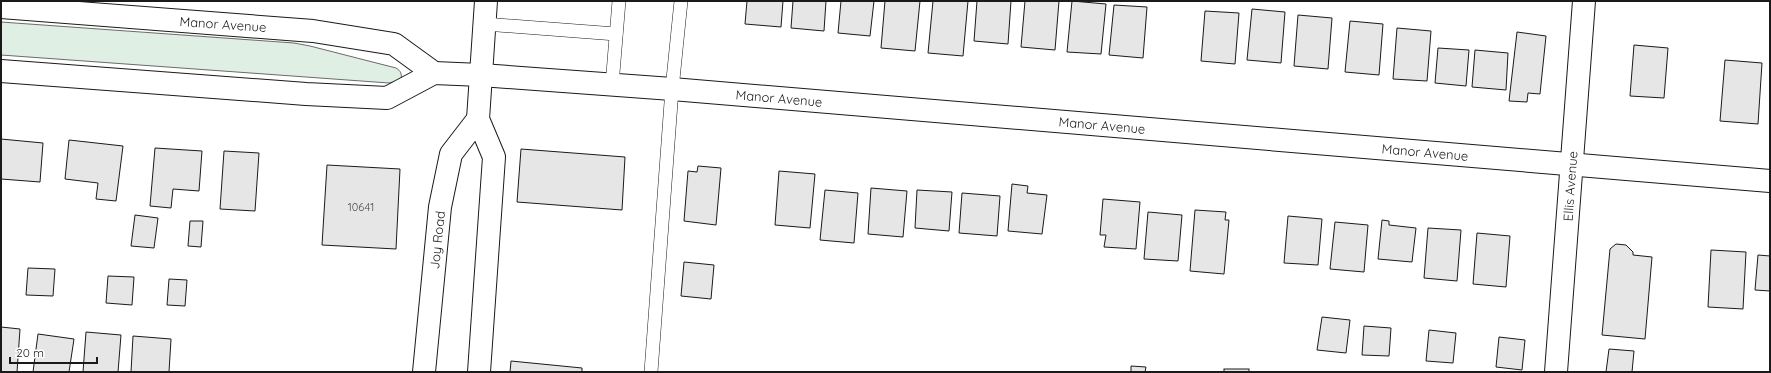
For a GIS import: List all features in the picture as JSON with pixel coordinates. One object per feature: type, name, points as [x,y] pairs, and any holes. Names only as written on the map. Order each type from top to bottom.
[{"type":"street","points":[[479,372],[492,208],[494,157],[478,119],[486,1]]},
{"type":"street","name":"Ellis Avenue","points":[[1556,372],[1584,1]]},
{"type":"street","name":"Manor Avenue","points":[[1,8],[313,31],[394,44],[434,73],[612,84],[1770,181]]},
{"type":"street","points":[[1,71],[306,94],[387,98],[434,73]]},
{"type":"street","name":"Joy Road","points":[[424,372],[440,207],[451,154],[478,119]]},
{"type":"lane","points":[[612,84],[619,1]]},
{"type":"lane","points":[[651,372],[672,89],[681,1]]},
{"type":"lane","points":[[485,24],[616,34]]},
{"type":"green space","points":[[1,22],[294,43],[396,68],[401,73],[401,80],[389,83],[1,55]]},
{"type":"building","points":[[747,1],[783,1],[781,27],[745,24]]},
{"type":"building","points":[[793,1],[826,1],[824,31],[791,28]]},
{"type":"building","points":[[841,1],[874,1],[870,36],[838,33]]},
{"type":"building","points":[[885,1],[920,1],[915,51],[881,48]]},
{"type":"building","points":[[933,1],[968,1],[963,56],[928,53]]},
{"type":"building","points":[[977,1],[1011,1],[1008,44],[974,41]]},
{"type":"building","points":[[1025,1],[1059,1],[1055,50],[1021,47]]},
{"type":"building","points":[[1072,1],[1106,4],[1101,54],[1067,52]]},
{"type":"building","points":[[1114,5],[1147,7],[1143,58],[1109,55]]},
{"type":"building","points":[[1252,9],[1285,12],[1281,63],[1247,60]]},
{"type":"building","points":[[1205,11],[1239,13],[1235,64],[1201,61]]},
{"type":"building","points":[[1298,15],[1332,18],[1328,69],[1294,66]]},
{"type":"building","points":[[1350,21],[1383,24],[1379,75],[1345,72]]},
{"type":"building","points":[[1397,28],[1431,31],[1427,81],[1393,79]]},
{"type":"building","points":[[1517,32],[1546,36],[1540,94],[1528,93],[1527,102],[1509,101]]},
{"type":"building","points":[[1634,45],[1668,48],[1664,98],[1630,96]]},
{"type":"building","points":[[1438,48],[1469,50],[1466,86],[1435,83]]},
{"type":"building","points":[[1475,50],[1508,53],[1506,90],[1472,87]]},
{"type":"building","points":[[1725,60],[1762,63],[1758,124],[1720,121]]},
{"type":"building","points":[[1,139],[43,143],[40,182],[1,179]]},
{"type":"building","points":[[69,140],[123,146],[116,201],[96,199],[98,183],[65,179]]},
{"type":"building","points":[[155,148],[202,151],[199,191],[173,189],[171,208],[150,206]]},
{"type":"building","points":[[521,149],[625,157],[622,210],[517,202]]},
{"type":"building","points":[[224,151],[259,153],[255,211],[220,209]]},
{"type":"building","points":[[327,165],[400,169],[396,249],[322,245]]},
{"type":"building","points":[[698,166],[721,168],[716,225],[684,221],[688,171],[697,172]]},
{"type":"building","points":[[779,171],[815,174],[810,228],[775,225]]},
{"type":"building","points":[[1012,184],[1028,186],[1027,193],[1047,195],[1042,234],[1008,231]]},
{"type":"building","points":[[871,188],[907,191],[903,237],[868,234]]},
{"type":"building","points":[[825,190],[858,193],[854,243],[820,240]]},
{"type":"building","points":[[917,190],[952,192],[949,231],[915,228]]},
{"type":"building","points":[[962,193],[1000,196],[997,236],[959,233]]},
{"type":"building","points":[[1103,199],[1140,202],[1136,249],[1104,247],[1106,235],[1100,235]]},
{"type":"building","points":[[1195,210],[1226,212],[1225,220],[1229,220],[1224,274],[1190,271]]},
{"type":"building","points":[[1148,212],[1182,215],[1178,261],[1144,259]]},
{"type":"building","points":[[135,215],[158,218],[154,248],[131,246]]},
{"type":"building","points":[[1288,216],[1322,219],[1318,265],[1284,263]]},
{"type":"building","points":[[1382,220],[1389,221],[1389,225],[1416,228],[1412,262],[1378,259]]},
{"type":"building","points":[[190,221],[203,221],[201,247],[188,246]]},
{"type":"building","points":[[1335,222],[1368,225],[1364,272],[1330,269]]},
{"type":"building","points":[[1428,228],[1461,230],[1457,281],[1424,278]]},
{"type":"building","points":[[1477,233],[1510,236],[1506,287],[1473,284]]},
{"type":"building","points":[[1616,244],[1626,245],[1633,252],[1633,255],[1652,257],[1645,339],[1602,335],[1610,249]]},
{"type":"building","points":[[1711,250],[1746,252],[1743,309],[1708,307]]},
{"type":"building","points":[[1758,255],[1770,256],[1770,291],[1755,290]]},
{"type":"building","points":[[684,262],[714,265],[711,299],[681,296]]},
{"type":"building","points":[[28,268],[55,269],[53,296],[26,295]]},
{"type":"building","points":[[108,276],[134,277],[132,305],[106,303]]},
{"type":"building","points":[[169,279],[187,280],[185,306],[167,305]]},
{"type":"building","points":[[1322,317],[1350,320],[1346,353],[1317,350]]},
{"type":"building","points":[[1364,326],[1391,328],[1389,356],[1362,355]]},
{"type":"building","points":[[1,327],[20,329],[17,372],[1,372]]},
{"type":"building","points":[[1429,330],[1456,333],[1453,363],[1426,361]]},
{"type":"building","points":[[86,332],[121,335],[118,372],[83,372]]},
{"type":"building","points":[[38,334],[74,339],[69,372],[33,372]]},
{"type":"building","points":[[133,336],[171,339],[169,372],[131,372]]},
{"type":"building","points":[[1499,337],[1525,340],[1522,370],[1496,367]]},
{"type":"building","points":[[1609,349],[1634,351],[1632,372],[1606,372]]},
{"type":"building","points":[[511,361],[582,368],[582,372],[510,372]]},
{"type":"building","points":[[1131,366],[1146,367],[1145,372],[1131,372]]},
{"type":"building","points":[[1224,369],[1249,369],[1249,372],[1224,372]]}]
